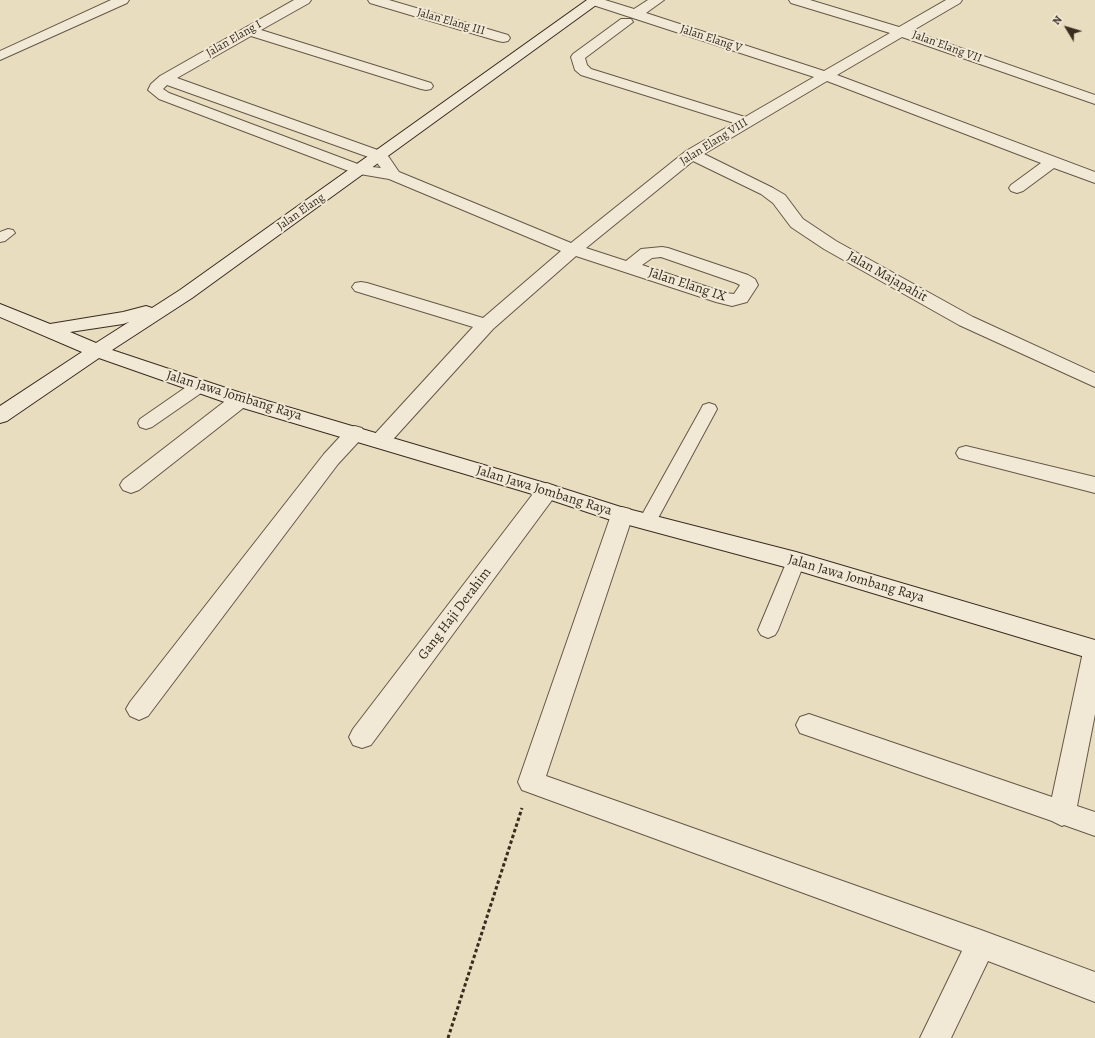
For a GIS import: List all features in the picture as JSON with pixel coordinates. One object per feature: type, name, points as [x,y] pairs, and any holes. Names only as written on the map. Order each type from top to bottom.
[{"type":"street","points":[[0,56],[122,0]]},
{"type":"street","name":"Jalan Elang I","points":[[165,79],[304,0]]},
{"type":"street","name":"Jalan Elang III","points":[[375,0],[503,38]]},
{"type":"street","name":"Jalan Elang V","points":[[596,0],[631,18],[826,76],[1095,178]]},
{"type":"street","name":"Jalan Elang","points":[[0,416],[186,294],[596,0]]},
{"type":"street","points":[[657,0],[578,57],[580,67],[586,72],[746,122]]},
{"type":"street","name":"Jalan Elang VII","points":[[796,0],[902,32],[1095,100]]},
{"type":"street","name":"Jalan Elang VIII","points":[[380,441],[486,325],[573,250],[692,154],[955,0]]},
{"type":"street","points":[[249,31],[426,86]]},
{"type":"street","points":[[165,79],[380,156],[393,175]]},
{"type":"street","name":"Jalan Elang IX","points":[[165,79],[156,87],[155,90],[158,93],[360,170],[393,175],[573,250],[728,299],[741,298],[749,285],[746,280],[662,252],[646,253],[629,267]]},
{"type":"street","name":"Jalan Majapahit","points":[[692,154],[767,191],[779,199],[797,223],[830,245],[966,321],[1095,381]]},
{"type":"street","points":[[1017,188],[1052,162]]},
{"type":"street","points":[[360,287],[486,325]]},
{"type":"street","points":[[49,330],[123,318],[166,306]]},
{"type":"street","name":"Jalan Jawa Jombang Raya","points":[[0,310],[97,351],[198,387],[355,433],[622,515],[796,561],[1095,651]]},
{"type":"street","points":[[131,485],[240,400]]},
{"type":"street","points":[[139,709],[331,459],[355,433]]},
{"type":"street","points":[[966,453],[1095,485]]},
{"type":"street","name":"Gang Haji Derahim","points":[[362,737],[547,491]]},
{"type":"street","points":[[622,515],[531,782],[981,944],[1095,987]]},
{"type":"street","points":[[1062,814],[1095,651]]},
{"type":"street","points":[[809,725],[1062,814],[1095,824]]},
{"type":"street","points":[[935,1038],[981,944]]},
{"type":"lane","points":[[146,424],[198,387]]},
{"type":"lane","points":[[647,522],[709,409]]},
{"type":"lane","points":[[768,630],[796,561]]},
{"type":"path","points":[[448,1038],[531,782]]}]
